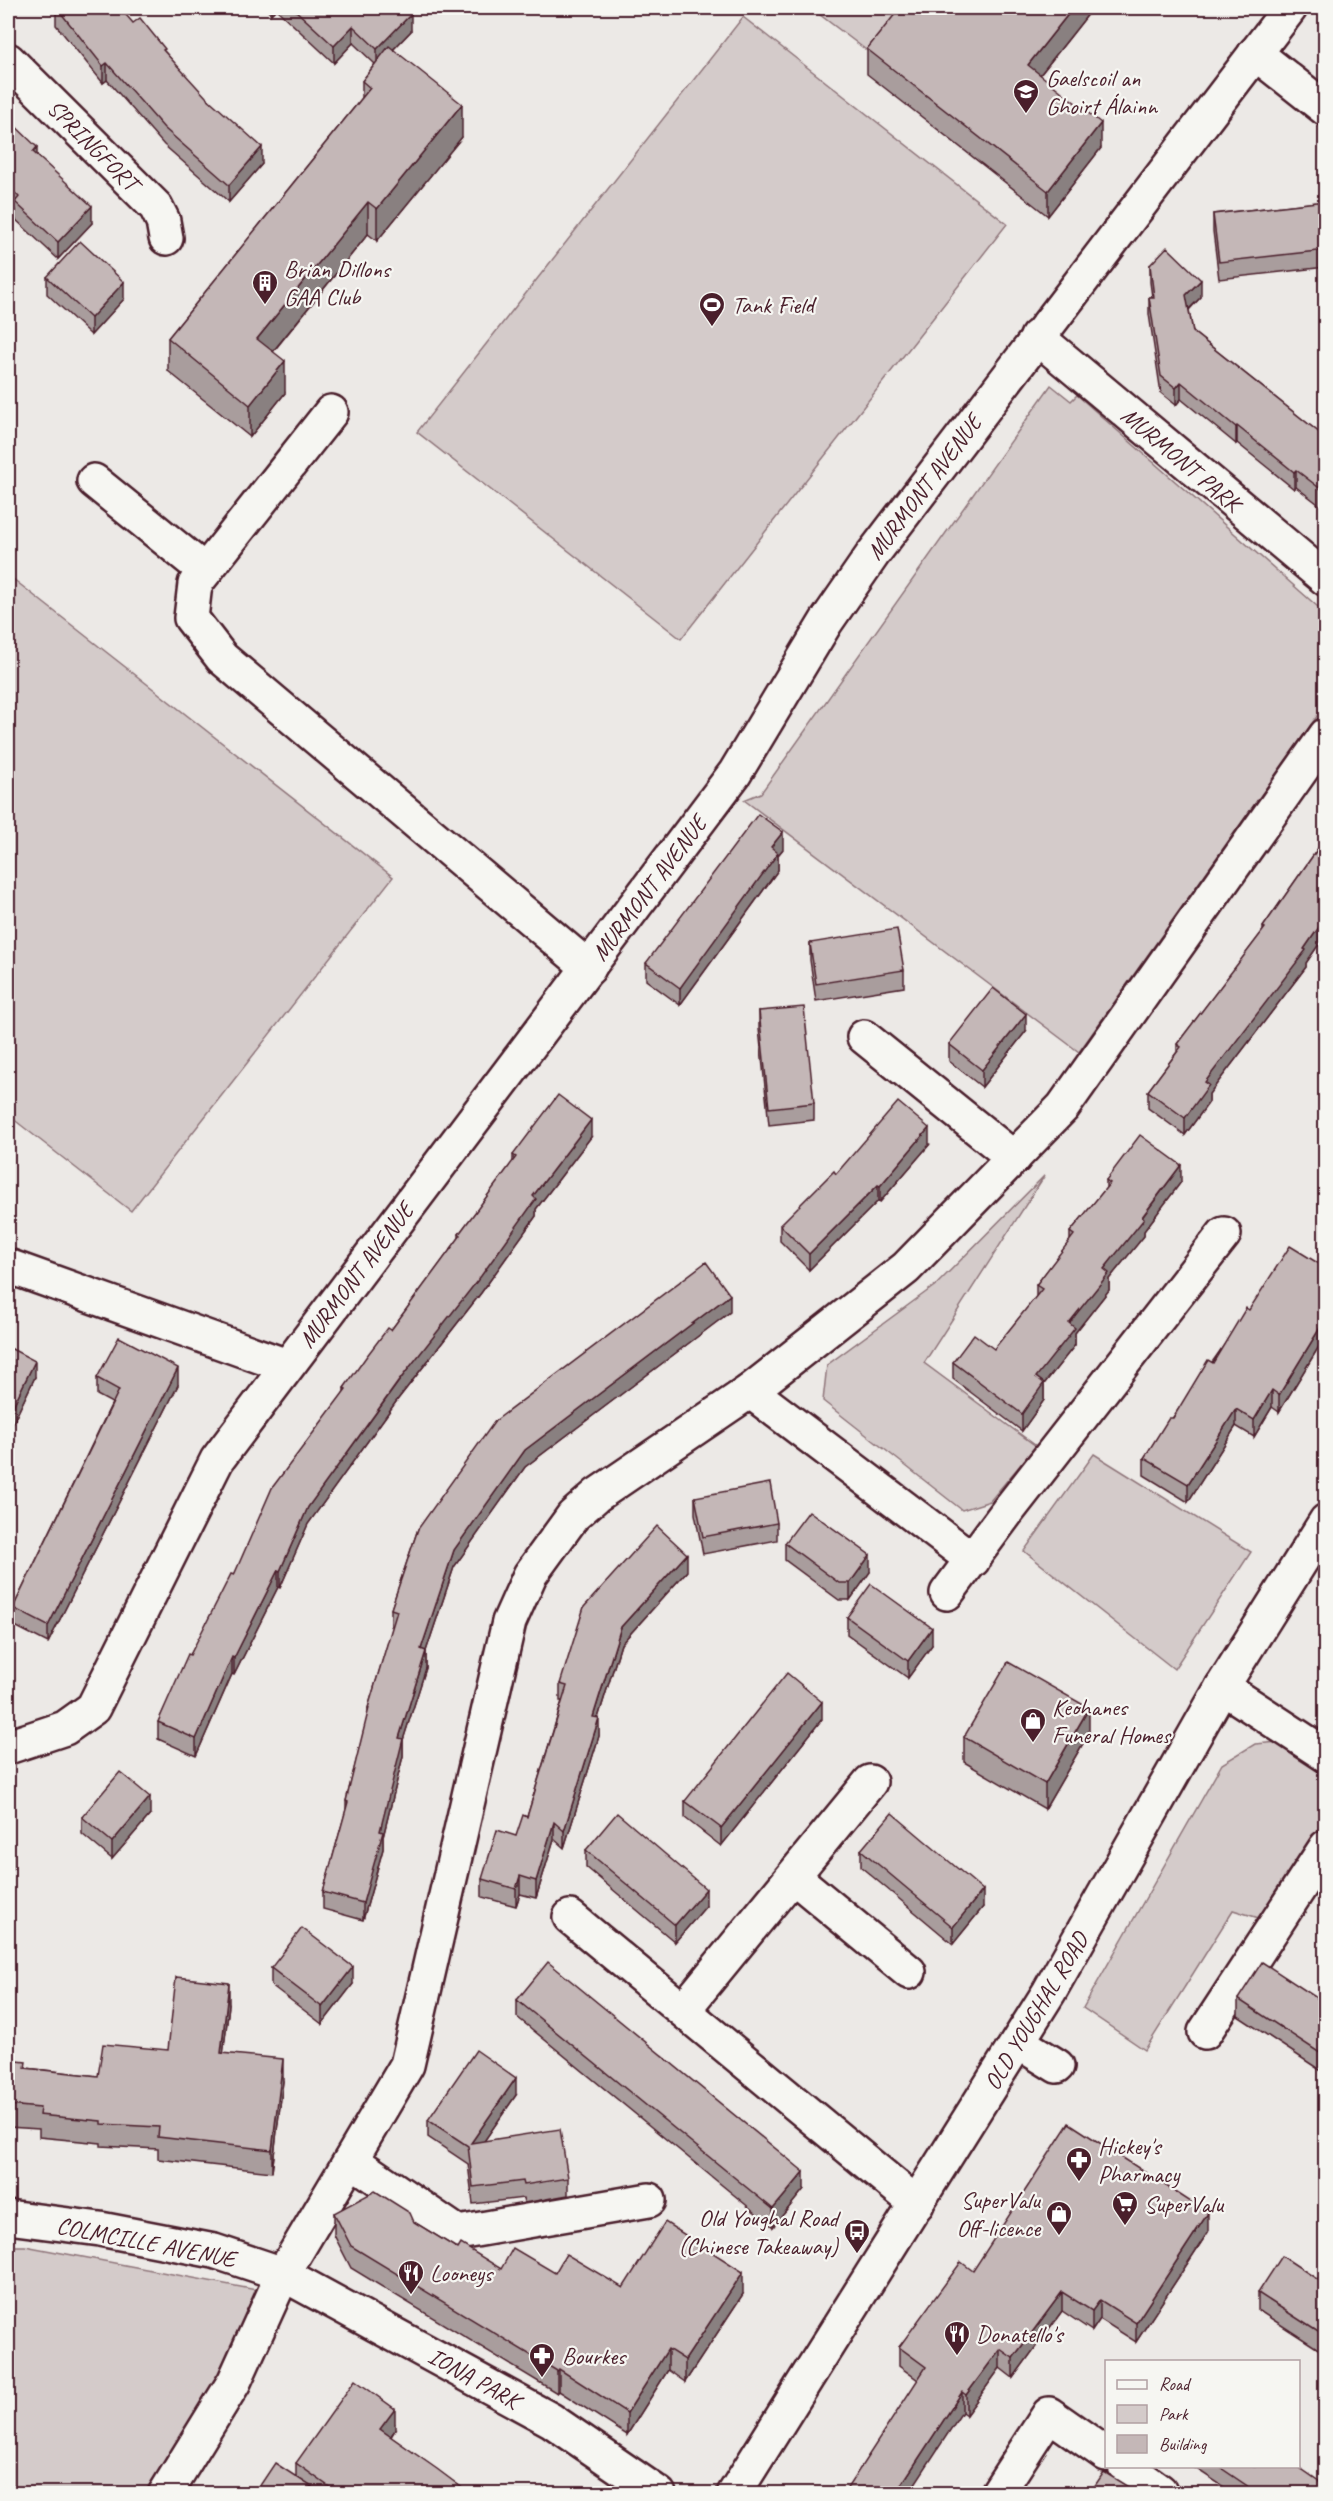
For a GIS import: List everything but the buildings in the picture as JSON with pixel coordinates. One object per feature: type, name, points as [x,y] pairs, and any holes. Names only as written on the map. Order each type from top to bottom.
[{"type":"street","name":"MURMONT AVENUE","points":[[8,1747],[65,1728],[93,1708],[218,1460],[735,773],[826,622],[873,554],[1290,8]]},
{"type":"street","points":[[1255,53],[1326,109]]},
{"type":"street","name":"SPRINGFORT","points":[[8,60],[156,207],[163,221],[166,238]]},
{"type":"street","name":"MURMONT PARK","points":[[1037,338],[1326,579]]},
{"type":"street","points":[[331,412],[195,584],[191,618],[222,658],[589,968]]},
{"type":"street","points":[[94,481],[205,571]]},
{"type":"street","points":[[165,2493],[234,2382],[284,2274],[407,2065],[509,1622],[530,1575],[573,1516],[597,1495],[750,1391],[906,1268],[1063,1107],[1326,735]]},
{"type":"street","points":[[864,1037],[1014,1158]]},
{"type":"street","points":[[947,1593],[1224,1234]]},
{"type":"street","points":[[8,1266],[287,1366]]},
{"type":"street","points":[[750,1391],[973,1560]]},
{"type":"street","name":"OLD YOUGHAL ROAD","points":[[734,2493],[1018,2042],[1094,1916],[1222,1687],[1326,1521]]},
{"type":"street","points":[[1222,1687],[1326,1755]]},
{"type":"street","points":[[684,2009],[870,1782]]},
{"type":"street","points":[[1205,2032],[1326,1847]]},
{"type":"street","points":[[794,1877],[909,1972]]},
{"type":"street","points":[[570,1917],[918,2204]]},
{"type":"street","points":[[1018,2042],[1057,2066]]},
{"type":"street","points":[[351,2160],[458,2233],[649,2200]]},
{"type":"street","name":"COLMCILLE AVENUE","points":[[8,2217],[100,2229],[214,2251],[284,2274]]},
{"type":"street","name":"IONA PARK","points":[[284,2274],[551,2420],[659,2493]]},
{"type":"street","points":[[997,2493],[1049,2414],[1105,2453]]},
{"type":"street","points":[[1128,2468],[1160,2491]]},
{"type":"green space","points":[[811,8],[912,8],[874,56]]},
{"type":"green space","name":"Tank Field","points":[[743,17],[1007,224],[681,639],[417,432]]},
{"type":"green space","points":[[1051,385],[1071,401],[1077,395],[1326,614],[1325,705],[1079,1052],[744,800],[761,793]]},
{"type":"green space","points":[[8,575],[393,877],[131,1211],[8,1115]]},
{"type":"green space","points":[[1045,1175],[924,1363],[1036,1446],[990,1501],[962,1510],[823,1401],[827,1365],[937,1284]]},
{"type":"green space","points":[[1094,1454],[1251,1552],[1174,1669],[1024,1551]]},
{"type":"green space","points":[[1280,1742],[1325,1773],[1325,1819],[1262,1919],[1233,1910],[1145,2050],[1083,2008],[1222,1764],[1255,1744]]},
{"type":"green space","points":[[8,2246],[25,2246],[267,2292],[147,2493],[8,2493]]},
{"type":"place","name":"Gaelscoil an Ghoirt Álainn","points":[[1026,115]]},
{"type":"place","name":"Brian Dillons GAA Club","points":[[265,306]]},
{"type":"place","name":"Tank Field","points":[[712,328]]},
{"type":"place","name":"Keohanes Funeral Homes","points":[[1033,1744]]},
{"type":"place","name":"Hickey's Pharmacy","points":[[1079,2183]]},
{"type":"place","name":"SuperValu","points":[[1125,2227]]},
{"type":"place","name":"SuperValu Off-licence","points":[[1059,2237]]},
{"type":"place","name":"Old Youghal Road (Chinese Takeaway)","points":[[857,2255]]},
{"type":"place","name":"Looneys","points":[[411,2296]]},
{"type":"place","name":"Donatello's","points":[[957,2357]]},
{"type":"place","name":"Bourkes","points":[[542,2379]]}]
